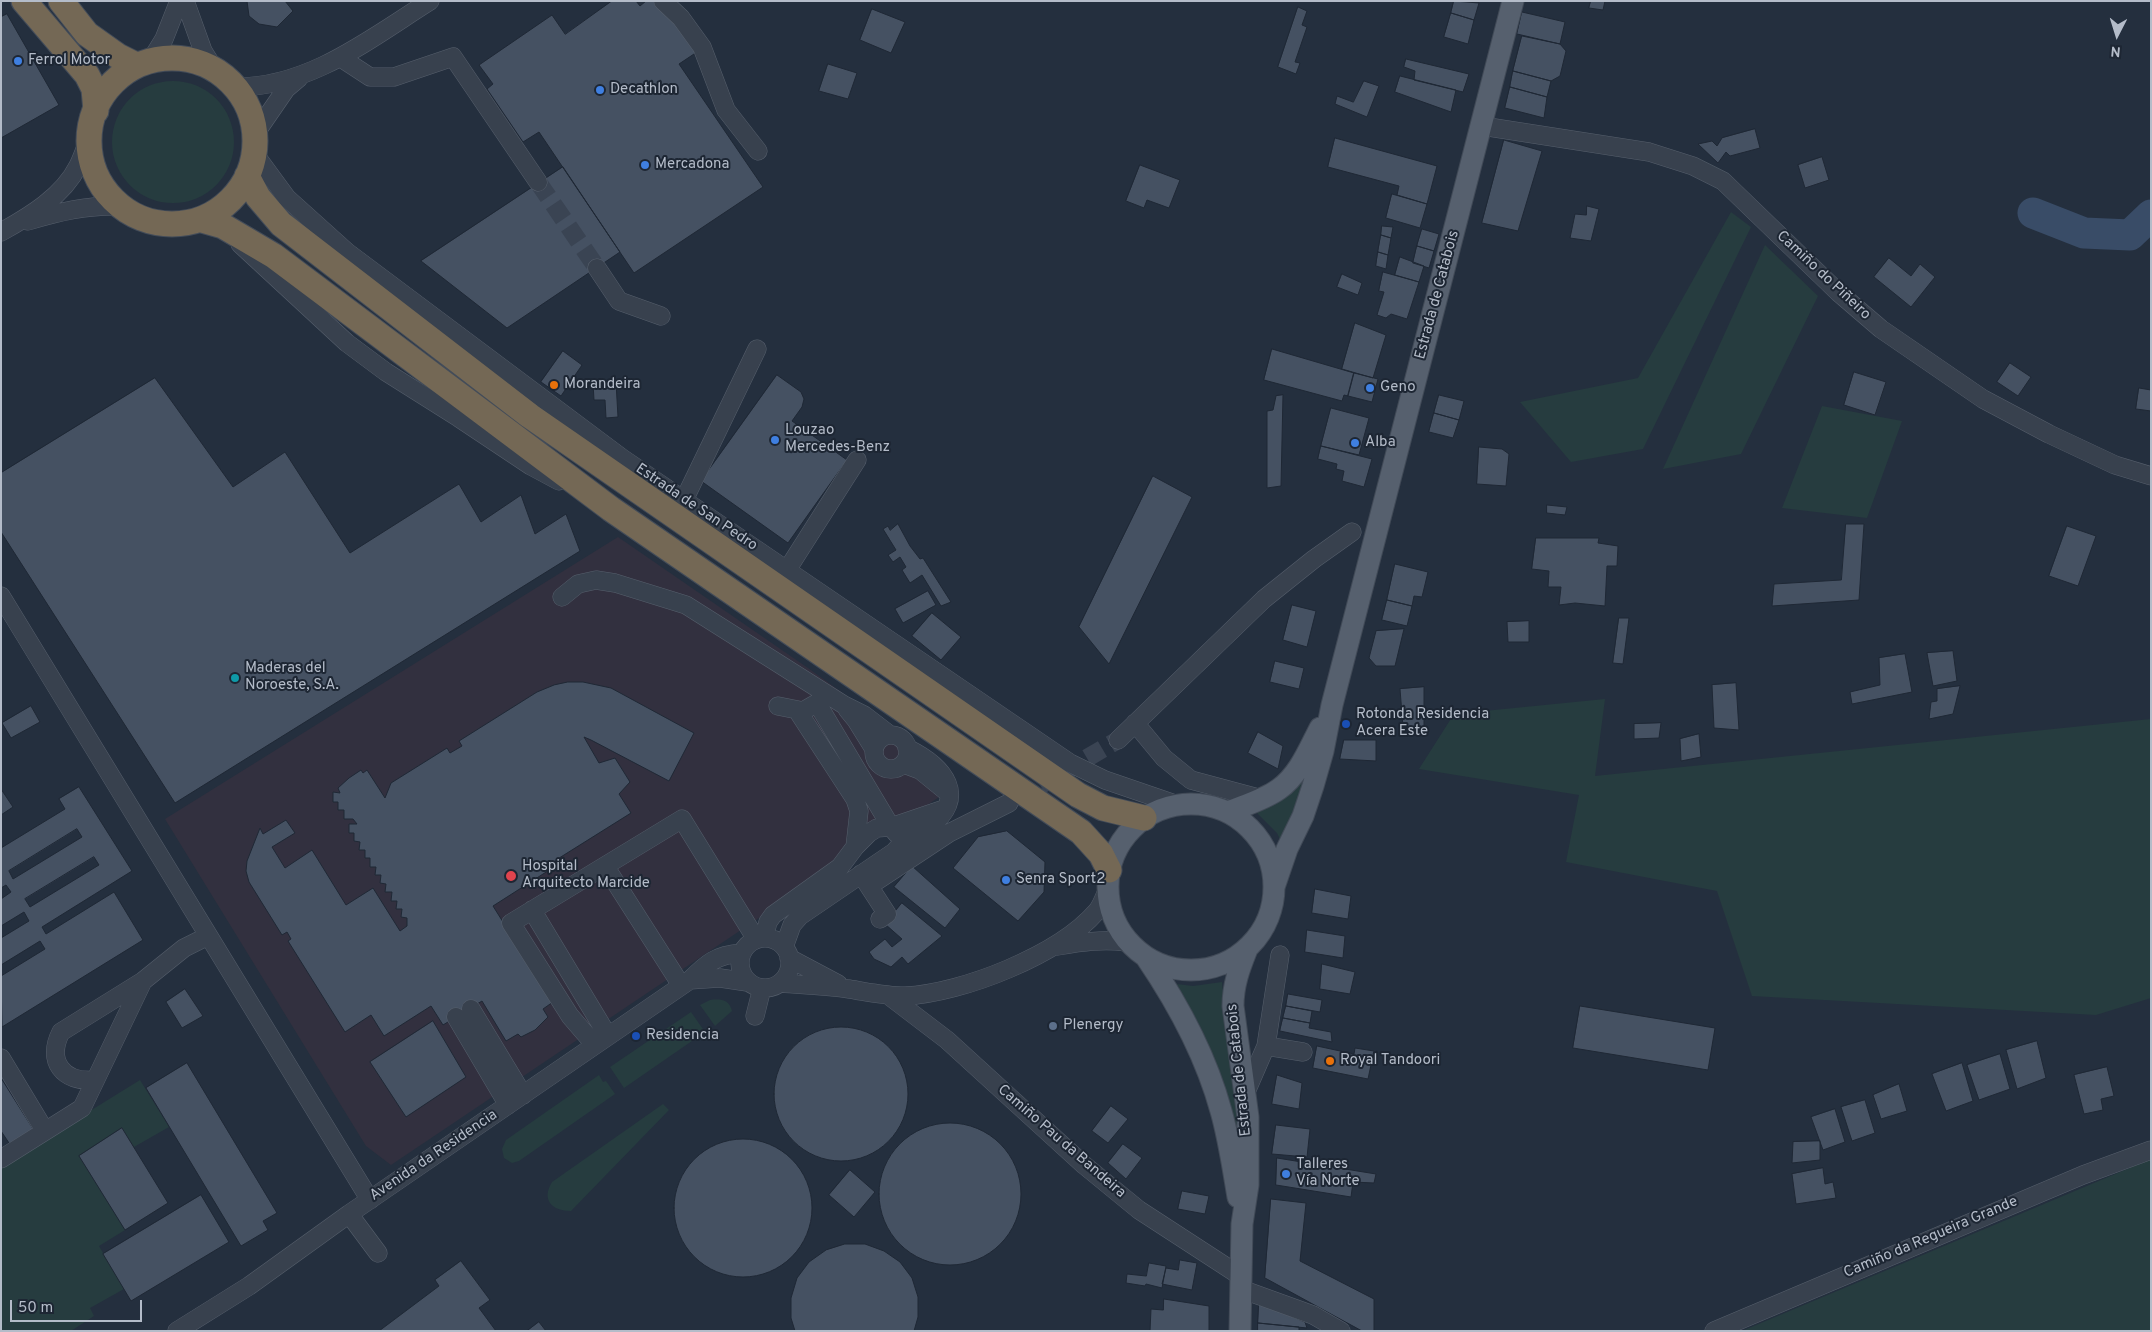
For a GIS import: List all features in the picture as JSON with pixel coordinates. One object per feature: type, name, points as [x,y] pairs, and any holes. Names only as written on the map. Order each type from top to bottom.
[{"type":"highway","points":[[24,1],[87,74],[94,89],[96,111]]},
{"type":"highway","points":[[60,1],[87,34],[118,56],[144,62],[178,59],[197,62],[215,70],[237,87],[252,114],[252,154],[258,197],[281,224],[530,416],[1078,795],[1103,808],[1135,816]]},
{"type":"highway","points":[[144,62],[116,80],[104,94],[96,111],[90,136],[89,147],[95,174],[102,186],[119,206],[138,218],[162,224],[212,223],[274,256],[611,509],[1081,832],[1106,872]]},
{"type":"highway","points":[[212,223],[234,197],[252,154]]},
{"type":"main road","name":"Estrada de Catabois","points":[[1240,1331],[1242,1224],[1248,1185],[1246,1092],[1233,1006],[1233,990],[1236,975],[1248,949],[1262,931],[1268,917],[1274,888],[1313,786],[1323,751],[1332,705],[1513,1]]},
{"type":"main road","name":"Estrada de Catabois","points":[[1228,812],[1262,799],[1279,789],[1300,766],[1332,705]]},
{"type":"main road","name":"Estrada de Catabois","points":[[1248,949],[1228,962],[1205,970],[1182,970],[1158,964],[1126,942],[1113,918],[1106,872],[1135,816],[1178,805],[1206,806],[1228,812],[1249,828],[1263,846],[1271,866],[1274,888]]},
{"type":"main road","name":"Estrada de Catabois","points":[[1146,957],[1166,986],[1190,1031],[1208,1071],[1221,1110],[1228,1141],[1242,1224]]},
{"type":"street","points":[[144,62],[164,39],[179,1]]},
{"type":"street","points":[[185,1],[203,51],[215,70]]},
{"type":"street","points":[[237,87],[257,87],[272,84],[304,74],[341,58],[430,1]]},
{"type":"street","points":[[663,1],[681,18],[702,47],[726,110],[758,152]]},
{"type":"street","points":[[341,58],[370,77],[394,77],[453,57],[538,182]]},
{"type":"street","points":[[252,154],[286,89],[304,74]]},
{"type":"street","name":"Camiño do Piñeiro","points":[[1482,126],[1649,152],[1693,166],[1723,181],[1839,293],[1881,329],[1983,399],[2049,434],[2115,465],[2151,476]]},
{"type":"street","points":[[7,229],[36,211],[66,184],[78,166],[90,136]]},
{"type":"street","name":"Estrada de San Pedro","points":[[252,154],[287,198],[346,252],[622,458],[1070,763],[1105,780],[1178,805]]},
{"type":"street","points":[[7,229],[70,209],[101,205],[119,206]]},
{"type":"street","points":[[596,268],[619,301],[661,316]]},
{"type":"street","points":[[684,500],[757,349]]},
{"type":"street","points":[[786,570],[857,460]]},
{"type":"street","points":[[1118,740],[1264,599],[1314,558],[1352,532]]},
{"type":"street","points":[[562,597],[578,584],[596,580],[615,583],[686,606],[793,676],[844,705],[864,714],[890,735],[901,739],[906,756]]},
{"type":"street","points":[[1,596],[370,1200]]},
{"type":"street","points":[[844,705],[874,749],[876,760],[883,768],[894,769],[906,756]]},
{"type":"street","points":[[778,706],[808,706]]},
{"type":"street","points":[[808,706],[891,827],[896,831],[898,846]]},
{"type":"street","points":[[808,706],[862,795],[867,807],[869,833]]},
{"type":"street","points":[[808,706],[855,800],[858,811],[855,847]]},
{"type":"street","points":[[1135,723],[1164,758],[1191,780],[1262,799]]},
{"type":"street","points":[[874,749],[880,739],[890,735]]},
{"type":"street","points":[[868,878],[898,846],[936,821],[948,801],[944,775],[937,766],[906,756]]},
{"type":"street","points":[[760,938],[773,915],[833,873],[869,833],[877,828],[891,827],[948,801]]},
{"type":"street","points":[[781,983],[790,966],[787,952],[792,925],[800,916],[950,833],[1009,803]]},
{"type":"street","points":[[602,1041],[570,1016],[511,923],[682,819],[760,938]]},
{"type":"street","points":[[605,866],[685,982],[720,978],[770,987],[781,983],[907,996],[952,989],[991,976],[1066,939],[1085,924],[1098,909],[1106,872]]},
{"type":"street","points":[[868,878],[887,914],[880,919]]},
{"type":"street","points":[[532,910],[602,1041]]},
{"type":"street","points":[[95,1080],[80,1082],[61,1069],[55,1057],[56,1042],[61,1032],[143,982],[184,948],[208,936]]},
{"type":"street","points":[[755,1016],[754,985],[741,972],[739,964],[741,953],[748,944],[760,938],[772,939],[787,952],[848,989]]},
{"type":"street","points":[[1051,948],[1090,940],[1126,942]]},
{"type":"street","name":"Avenida da Residencia","points":[[177,1331],[249,1286],[349,1214],[602,1041],[714,959],[726,954],[741,953]]},
{"type":"street","points":[[1246,1092],[1266,1046],[1280,955]]},
{"type":"street","points":[[1,1159],[82,1108],[143,982]]},
{"type":"street","name":"Camiño Pau da Bandeira","points":[[888,995],[947,1040],[1098,1176],[1139,1210],[1241,1283],[1341,1331]]},
{"type":"street","points":[[508,1105],[463,1013],[523,1095]]},
{"type":"street","points":[[1266,1046],[1303,1052]]},
{"type":"street","points":[[1,1058],[45,1131]]},
{"type":"street","name":"Camiño da Regueira Grande","points":[[1714,1331],[2065,1182],[2151,1150]]},
{"type":"street","points":[[349,1214],[378,1254]]},
{"type":"shaded area","name":"Hospital Arquitecto Marcide","points":[[618,537],[808,668],[941,764],[957,785],[391,1165],[366,1146],[165,819]]},
{"type":"green space","points":[[173,81],[196,85],[216,99],[230,119],[234,142],[230,165],[216,185],[196,199],[173,203],[150,199],[130,185],[116,165],[112,142],[116,119],[130,99],[150,85]]},
{"type":"green space","points":[[1731,212],[1751,227],[1643,449],[1571,462],[1520,402],[1638,378]]},
{"type":"green space","points":[[1765,245],[1818,296],[1741,454],[1663,469]]},
{"type":"green space","points":[[1822,406],[1902,421],[1867,518],[1782,508]]},
{"type":"green space","points":[[1605,699],[1595,776],[2151,719],[2151,998],[2096,1015],[1752,996],[1717,891],[1566,862],[1579,795],[1419,769],[1454,714]]},
{"type":"green space","points":[[1315,752],[1283,845],[1277,833],[1256,812],[1275,802],[1290,788]]},
{"type":"green space","points":[[1222,982],[1224,1007],[1232,1039],[1243,1173],[1223,1086],[1202,1030],[1177,984],[1193,986]]},
{"type":"green space","points":[[710,1000],[727,1002],[732,1011],[715,1026],[700,1005]]},
{"type":"green space","points":[[691,1012],[705,1032],[624,1088],[610,1067]]},
{"type":"green space","points":[[599,1075],[615,1094],[519,1161],[512,1163],[504,1158],[502,1149],[506,1140]]},
{"type":"green space","points":[[140,1080],[169,1127],[134,1147],[122,1128],[79,1156],[125,1230],[99,1246],[124,1289],[90,1308],[94,1316],[71,1331],[1,1331],[1,1166]]},
{"type":"green space","points":[[663,1104],[669,1110],[571,1211],[558,1209],[550,1203],[548,1194],[552,1182]]},
{"type":"green space","points":[[2151,1159],[2151,1331],[1742,1331]]},
{"type":"building","points":[[247,1],[285,1],[293,11],[277,27],[259,24],[249,16]]},
{"type":"building","points":[[612,1],[636,1],[640,6],[646,1],[653,1],[682,31],[697,52],[679,64],[763,187],[634,273],[539,132],[523,142],[487,89],[493,84],[479,65],[552,15],[565,34]]},
{"type":"building","points":[[1454,1],[1479,3],[1474,20],[1451,13]]},
{"type":"building","points":[[1591,1],[1605,1],[1603,10],[1589,8]]},
{"type":"building","points":[[1298,7],[1307,11],[1302,25],[1307,27],[1295,62],[1300,63],[1296,74],[1278,67]]},
{"type":"building","points":[[872,9],[905,22],[891,53],[860,40]]},
{"type":"building","points":[[1522,12],[1565,22],[1560,44],[1517,34]]},
{"type":"building","points":[[1451,13],[1474,20],[1468,44],[1444,37]]},
{"type":"building","name":"Ferrol Motor","points":[[7,14],[59,105],[1,138],[1,17]]},
{"type":"building","points":[[1522,36],[1560,44],[1566,51],[1560,76],[1551,81],[1513,71]]},
{"type":"building","points":[[1406,59],[1469,74],[1463,92],[1414,80],[1415,71],[1404,67]]},
{"type":"building","points":[[828,64],[857,73],[848,99],[819,91]]},
{"type":"building","points":[[1513,71],[1551,81],[1547,97],[1510,87]]},
{"type":"building","points":[[1400,76],[1456,90],[1451,112],[1395,92]]},
{"type":"building","points":[[1364,81],[1379,86],[1367,117],[1335,104],[1337,96],[1353,102]]},
{"type":"building","points":[[1510,87],[1547,97],[1544,118],[1505,108]]},
{"type":"building","points":[[1755,129],[1760,148],[1730,156],[1726,152],[1718,163],[1698,144],[1712,141],[1717,146],[1722,138]]},
{"type":"building","points":[[1335,138],[1437,166],[1427,204],[1397,195],[1399,186],[1328,167]]},
{"type":"building","points":[[1504,140],[1542,151],[1518,231],[1482,223]]},
{"type":"building","points":[[1822,157],[1829,180],[1805,188],[1798,165]]},
{"type":"building","points":[[1140,165],[1180,180],[1169,208],[1147,200],[1144,208],[1126,201]]},
{"type":"building","points":[[563,167],[620,252],[507,328],[421,261]]},
{"type":"building","points":[[1392,194],[1427,204],[1420,228],[1386,218]]},
{"type":"building","points":[[1587,206],[1599,209],[1591,241],[1570,238],[1575,214],[1586,215]]},
{"type":"building","points":[[1382,226],[1393,227],[1391,238],[1381,235]]},
{"type":"building","points":[[1422,229],[1439,234],[1434,251],[1417,246]]},
{"type":"building","points":[[1381,235],[1391,238],[1388,255],[1378,252]]},
{"type":"building","points":[[1417,246],[1434,251],[1429,268],[1413,263]]},
{"type":"building","points":[[1378,252],[1388,255],[1386,269],[1376,266]]},
{"type":"building","points":[[1400,257],[1424,266],[1419,282],[1395,275]]},
{"type":"building","points":[[1889,258],[1911,276],[1920,264],[1935,277],[1911,307],[1874,277]]},
{"type":"building","points":[[1383,272],[1419,282],[1407,319],[1391,314],[1386,318],[1377,315],[1384,292],[1379,291]]},
{"type":"building","points":[[1342,274],[1362,283],[1358,295],[1337,287]]},
{"type":"building","points":[[1355,323],[1386,335],[1373,378],[1342,369]]},
{"type":"building","points":[[1272,349],[1354,373],[1348,396],[1344,395],[1342,401],[1264,380]]},
{"type":"building","points":[[563,351],[582,365],[561,396],[541,382]]},
{"type":"building","points":[[2010,363],[2031,377],[2018,396],[1997,382]]},
{"type":"building","points":[[1854,372],[1886,382],[1875,415],[1844,405]]},
{"type":"building","points":[[1354,373],[1378,379],[1372,402],[1348,396]]},
{"type":"building","name":"Louzao Mercedes-Benz","points":[[777,375],[801,392],[804,399],[802,407],[792,421],[847,460],[788,543],[701,481]]},
{"type":"building","name":"Maderas del Noroeste, S.A.","points":[[155,378],[233,487],[285,452],[350,553],[459,484],[481,522],[521,495],[535,534],[566,514],[580,551],[175,803],[1,532],[1,473]]},
{"type":"building","points":[[616,382],[618,417],[606,418],[605,400],[594,400],[593,383]]},
{"type":"building","points":[[2139,388],[2151,390],[2151,411],[2136,409]]},
{"type":"building","points":[[1283,395],[1281,486],[1267,488],[1267,411],[1273,410],[1276,396]]},
{"type":"building","points":[[1439,395],[1464,401],[1459,420],[1434,413]]},
{"type":"building","points":[[1331,408],[1369,418],[1359,455],[1321,446]]},
{"type":"building","points":[[1434,413],[1459,420],[1453,438],[1429,432]]},
{"type":"building","points":[[1321,446],[1372,459],[1364,487],[1342,481],[1344,471],[1336,469],[1337,464],[1318,459]]},
{"type":"building","points":[[1479,447],[1502,449],[1509,454],[1506,486],[1477,484]]},
{"type":"building","points":[[1153,476],[1192,497],[1109,664],[1079,627]]},
{"type":"building","points":[[1547,505],[1567,507],[1565,515],[1547,513]]},
{"type":"building","points":[[898,524],[910,546],[920,559],[923,558],[951,602],[941,606],[922,575],[910,583],[902,570],[906,567],[900,557],[893,562],[888,555],[896,550],[883,529],[888,526],[890,530]]},
{"type":"building","points":[[1846,524],[1864,524],[1859,600],[1772,606],[1774,584],[1841,580]]},
{"type":"building","points":[[2067,526],[2096,536],[2078,586],[2049,576]]},
{"type":"building","points":[[1536,538],[1599,538],[1598,543],[1618,546],[1617,566],[1607,566],[1605,606],[1575,603],[1559,605],[1561,587],[1548,587],[1549,571],[1532,569]]},
{"type":"building","points":[[1395,564],[1428,572],[1422,597],[1414,596],[1412,606],[1387,600]]},
{"type":"building","points":[[928,591],[936,605],[903,623],[895,609]]},
{"type":"building","points":[[1387,600],[1412,606],[1407,626],[1382,620]]},
{"type":"building","points":[[1292,605],[1316,611],[1307,647],[1283,640]]},
{"type":"building","points":[[932,613],[961,637],[941,660],[912,636]]},
{"type":"building","points":[[1619,618],[1629,618],[1623,664],[1613,663]]},
{"type":"building","points":[[1529,621],[1529,642],[1508,642],[1507,622]]},
{"type":"building","points":[[1404,629],[1395,666],[1376,666],[1369,658],[1376,631]]},
{"type":"building","points":[[1953,651],[1957,681],[1933,686],[1927,653]]},
{"type":"building","points":[[1905,654],[1912,692],[1852,704],[1850,692],[1880,685],[1879,658]]},
{"type":"building","points":[[1275,661],[1304,668],[1299,689],[1270,682]]},
{"type":"building","points":[[568,682],[583,682],[611,688],[694,733],[669,781],[584,737],[599,763],[615,758],[630,782],[619,794],[631,813],[556,860],[554,867],[493,906],[553,1002],[543,1009],[548,1017],[535,1030],[521,1037],[518,1034],[506,1041],[482,1001],[443,1025],[431,1006],[384,1036],[371,1015],[345,1032],[288,941],[291,939],[287,932],[282,935],[249,882],[246,871],[247,861],[260,828],[263,834],[286,820],[295,833],[272,847],[285,868],[312,850],[346,905],[373,888],[400,931],[407,926],[407,918],[401,917],[402,909],[396,909],[397,901],[391,901],[392,892],[385,892],[386,884],[380,883],[381,875],[375,875],[376,867],[370,867],[370,858],[365,858],[365,850],[359,850],[360,842],[354,841],[354,833],[349,833],[349,824],[357,824],[353,819],[344,819],[344,810],[338,810],[338,802],[333,802],[333,792],[340,793],[338,788],[349,778],[361,770],[363,773],[367,770],[385,798],[391,783],[447,748],[450,753],[462,746],[459,741],[537,692]]},
{"type":"building","points":[[1736,683],[1739,730],[1714,728],[1712,685]]},
{"type":"building","points":[[1960,686],[1953,714],[1929,719],[1931,702],[1937,701],[1937,689]]},
{"type":"building","points":[[1424,687],[1424,729],[1403,727],[1400,689]]},
{"type":"building","points":[[31,706],[40,722],[11,738],[2,723]]},
{"type":"building","points":[[1661,723],[1659,738],[1634,739],[1634,724]]},
{"type":"building","points":[[1258,732],[1283,746],[1278,769],[1248,753]]},
{"type":"building","points":[[1699,734],[1701,757],[1681,761],[1680,739]]},
{"type":"building","points":[[1344,740],[1376,740],[1376,761],[1340,759]]},
{"type":"building","points":[[79,787],[132,871],[42,927],[46,934],[114,892],[143,940],[2,1027],[1,976],[45,949],[40,941],[1,965],[1,938],[29,921],[24,912],[1,926],[1,899],[11,892],[6,885],[1,888],[1,848],[65,809],[59,799]],"holes":[[[77,829],[82,837],[13,879],[9,871]],[[94,857],[99,865],[30,907],[25,899]]]},
{"type":"building","points":[[1,789],[13,807],[1,815]]},
{"type":"building","name":"Senra Sport2","points":[[1007,831],[1045,862],[1044,892],[1018,921],[953,868],[978,837]]},
{"type":"building","points":[[912,866],[960,909],[945,928],[894,887]]},
{"type":"building","points":[[1315,889],[1351,896],[1348,919],[1312,913]]},
{"type":"building","points":[[902,903],[942,936],[908,964],[902,957],[891,967],[874,959],[869,952],[885,939],[892,947],[902,939],[885,924]]},
{"type":"building","points":[[1307,930],[1345,936],[1343,958],[1305,952]]},
{"type":"building","points":[[1322,964],[1355,972],[1350,994],[1320,989]]},
{"type":"building","points":[[185,989],[203,1016],[182,1028],[166,1002]]},
{"type":"building","points":[[1288,994],[1322,1000],[1320,1012],[1286,1006]]},
{"type":"building","points":[[1286,1006],[1312,1011],[1310,1023],[1283,1018]]},
{"type":"building","points":[[1580,1006],[1715,1028],[1708,1070],[1573,1048]]},
{"type":"building","points":[[1283,1018],[1310,1023],[1309,1028],[1331,1032],[1332,1042],[1280,1031]]},
{"type":"building","points":[[433,1021],[466,1077],[406,1117],[370,1062]]},
{"type":"building","points":[[841,1027],[867,1032],[878,1038],[888,1047],[897,1057],[903,1068],[908,1094],[903,1120],[897,1131],[888,1141],[878,1150],[867,1156],[841,1161],[815,1156],[804,1150],[794,1141],[785,1131],[779,1120],[774,1094],[779,1068],[785,1057],[794,1047],[804,1038],[815,1032]]},
{"type":"building","points":[[2037,1041],[2046,1078],[2017,1089],[2006,1050]]},
{"type":"building","points":[[1317,1046],[1354,1054],[1355,1048],[1374,1051],[1368,1079],[1313,1068]]},
{"type":"building","points":[[2000,1054],[2010,1089],[1979,1100],[1967,1065]]},
{"type":"building","points":[[187,1063],[277,1213],[263,1221],[268,1230],[241,1246],[146,1088]]},
{"type":"building","points":[[1962,1063],[1973,1101],[1946,1111],[1932,1074]]},
{"type":"building","points":[[2107,1067],[2114,1096],[2101,1099],[2103,1110],[2084,1114],[2074,1075]]},
{"type":"building","points":[[1277,1075],[1302,1083],[1299,1109],[1272,1104]]},
{"type":"building","points":[[1,1078],[35,1132],[11,1146],[1,1131]]},
{"type":"building","points":[[1899,1084],[1907,1111],[1881,1119],[1873,1095]]},
{"type":"building","points":[[1865,1100],[1875,1133],[1852,1141],[1841,1107]]},
{"type":"building","points":[[1111,1106],[1128,1119],[1108,1143],[1092,1131]]},
{"type":"building","points":[[1835,1109],[1845,1142],[1823,1150],[1811,1117]]},
{"type":"building","points":[[950,1123],[977,1129],[989,1135],[1000,1144],[1009,1155],[1015,1167],[1021,1194],[1015,1221],[1009,1233],[1000,1244],[989,1253],[977,1259],[950,1265],[923,1259],[911,1253],[900,1244],[891,1233],[885,1221],[879,1194],[885,1167],[891,1155],[900,1144],[911,1135],[923,1129]]},
{"type":"building","points":[[1276,1125],[1310,1129],[1307,1157],[1272,1154]]},
{"type":"building","points":[[122,1128],[168,1203],[125,1230],[79,1156]]},
{"type":"building","points":[[743,1139],[769,1144],[792,1159],[807,1182],[812,1208],[807,1234],[792,1257],[769,1272],[743,1277],[717,1272],[694,1257],[679,1234],[674,1208],[679,1182],[694,1159],[717,1144]]},
{"type":"building","points":[[1820,1141],[1820,1160],[1792,1163],[1793,1142]]},
{"type":"building","points":[[1123,1144],[1142,1158],[1126,1179],[1108,1163]]},
{"type":"building","points":[[1277,1158],[1376,1174],[1374,1183],[1353,1182],[1351,1197],[1276,1185]]},
{"type":"building","points":[[1823,1168],[1825,1184],[1833,1182],[1836,1198],[1796,1204],[1792,1174]]},
{"type":"building","points":[[850,1170],[875,1192],[854,1217],[829,1195]]},
{"type":"building","points":[[1182,1191],[1209,1196],[1205,1214],[1178,1209]]},
{"type":"building","points":[[201,1195],[229,1242],[131,1301],[103,1254]]},
{"type":"building","points":[[1271,1199],[1306,1203],[1300,1261],[1374,1299],[1374,1331],[1362,1331],[1265,1278]]},
{"type":"building","points":[[845,1244],[865,1244],[884,1251],[900,1262],[912,1278],[918,1297],[918,1317],[914,1331],[795,1331],[791,1318],[791,1298],[797,1278],[809,1262],[826,1250]]},
{"type":"building","points":[[1180,1260],[1197,1263],[1192,1290],[1162,1284],[1166,1268],[1178,1270]]},
{"type":"building","points":[[461,1261],[490,1300],[479,1308],[496,1331],[379,1331],[439,1286],[435,1280]]},
{"type":"building","points":[[1149,1263],[1166,1266],[1162,1288],[1146,1284],[1145,1286],[1126,1283],[1127,1274],[1146,1276]]},
{"type":"building","points":[[1164,1299],[1209,1306],[1209,1331],[1150,1331],[1151,1309],[1163,1310]]},
{"type":"building","points":[[1259,1303],[1305,1322],[1307,1328],[1258,1323]]},
{"type":"building","points":[[539,1322],[546,1331],[527,1331]]},
{"type":"building","points":[[1258,1323],[1299,1327],[1299,1331],[1258,1331]]},
{"type":"waterway","points":[[2033,213],[2084,233],[2130,235],[2151,215]]},
{"type":"tunnel","points":[[538,182],[597,268]]},
{"type":"tunnel","points":[[1017,799],[1118,740]]},
{"type":"place","name":"Ferrol Motor","points":[[18,61]]},
{"type":"place","name":"Decathlon","points":[[600,90]]},
{"type":"place","name":"Mercadona","points":[[645,165]]},
{"type":"place","name":"Morandeira","points":[[554,385]]},
{"type":"place","name":"Geno","points":[[1370,388]]},
{"type":"place","name":"Louzao Mercedes-Benz","points":[[775,440]]},
{"type":"place","name":"Alba","points":[[1355,443]]},
{"type":"place","name":"Maderas del Noroeste, S.A.","points":[[235,678]]},
{"type":"place","name":"Rotonda Residencia Acera Este","points":[[1346,724]]},
{"type":"place","name":"Hospital Arquitecto Marcide","points":[[511,876]]},
{"type":"place","name":"Senra Sport2","points":[[1006,880]]},
{"type":"place","name":"Plenergy","points":[[1053,1026]]},
{"type":"place","name":"Residencia","points":[[636,1036]]},
{"type":"place","name":"Royal Tandoori","points":[[1330,1061]]},
{"type":"place","name":"Talleres Vía Norte","points":[[1286,1174]]}]
